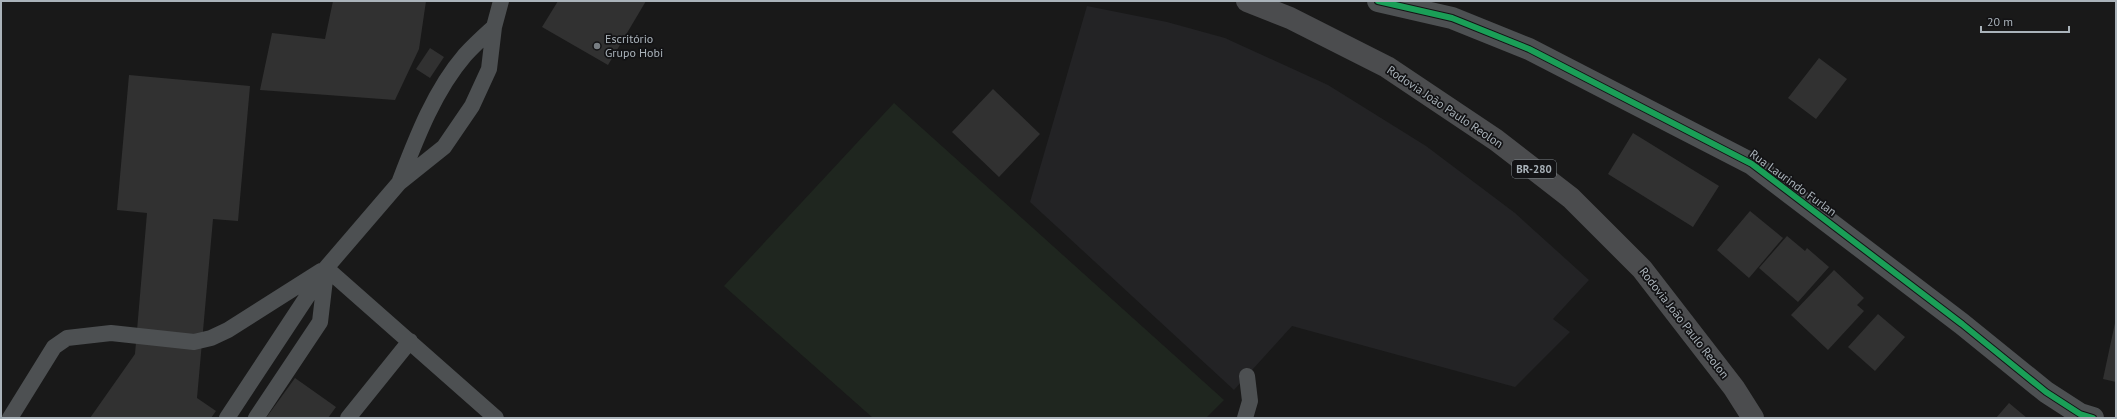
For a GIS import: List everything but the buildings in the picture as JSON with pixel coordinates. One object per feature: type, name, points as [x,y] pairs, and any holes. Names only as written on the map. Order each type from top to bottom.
[{"type":"highway","name":"Rodovia João Paulo Reolon","points":[[1247,1],[1290,18],[1387,67],[1496,140],[1571,198],[1642,269],[1680,316],[1734,388],[1753,418]]},
{"type":"street","name":"Rua Laurindo Furlan","points":[[1378,1],[1452,18],[1529,49],[1752,164],[1962,324],[2046,392],[2080,414],[2093,418]]},
{"type":"lane","points":[[227,418],[326,268],[399,183],[444,147],[472,106],[489,69],[494,27],[501,1]]},
{"type":"lane","points":[[399,183],[418,135],[444,86],[465,55],[494,27]]},
{"type":"lane","points":[[326,268],[496,418]]},
{"type":"lane","points":[[10,418],[54,347],[67,338],[111,333],[194,342],[211,338],[228,330],[326,268]]},
{"type":"lane","points":[[256,418],[320,322],[326,268]]},
{"type":"lane","points":[[348,418],[410,341]]},
{"type":"lane","points":[[1245,418],[1250,401],[1246,376]]},
{"type":"shaded area","points":[[1087,6],[1167,22],[1225,38],[1328,85],[1426,146],[1515,213],[1589,280],[1553,319],[1570,332],[1515,387],[1292,326],[1234,390],[1030,202]]},
{"type":"shaded area","points":[[894,103],[1224,400],[1206,418],[873,418],[724,286]]},
{"type":"cycle path","points":[[1378,1],[1452,18],[1529,49],[1752,164],[1962,324],[2046,392],[2080,414],[2093,418]]},
{"type":"place","name":"Escritório Grupo Hobi","points":[[597,46]]}]
